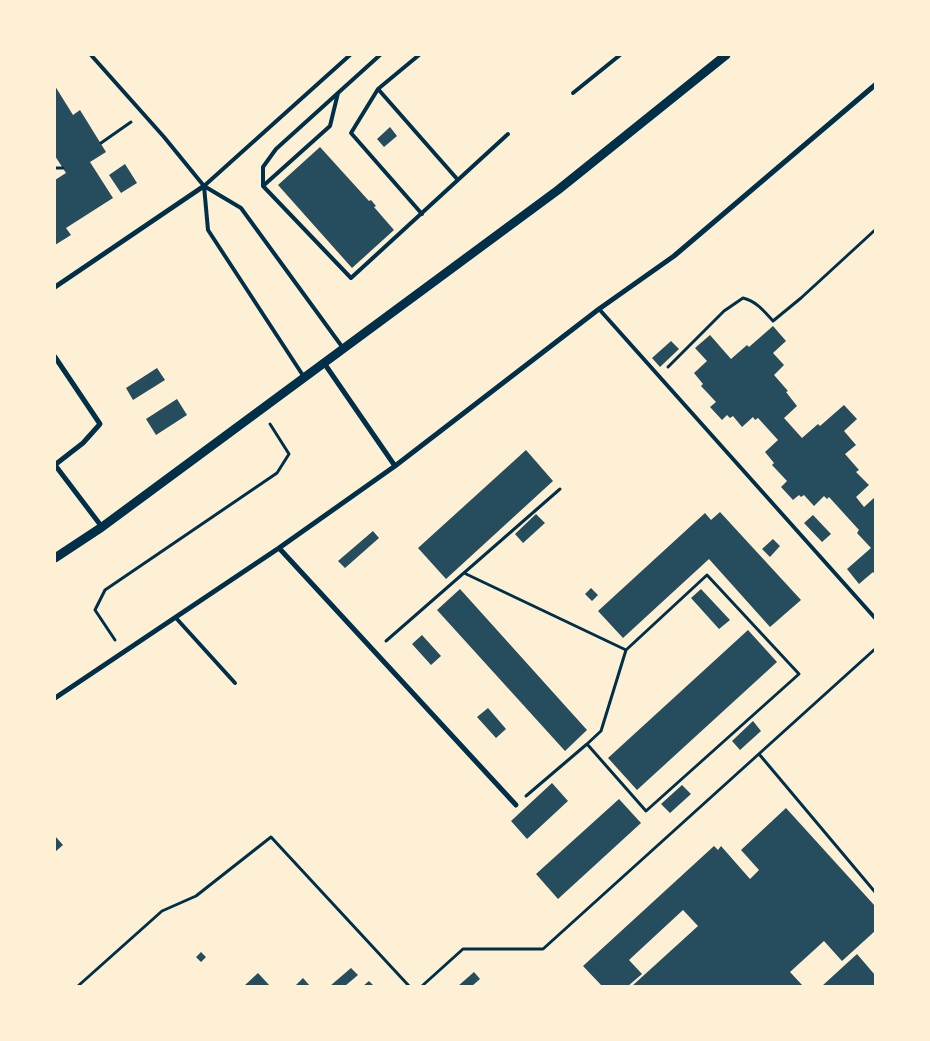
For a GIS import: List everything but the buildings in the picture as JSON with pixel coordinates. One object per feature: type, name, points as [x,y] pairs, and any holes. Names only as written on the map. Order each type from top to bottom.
[{"type":"street","points":[[55,558],[102,527],[260,408],[558,190],[726,55]]},
{"type":"street","points":[[55,698],[279,548],[395,466],[599,309],[674,256],[875,84]]},
{"type":"street","points":[[55,287],[204,186]]},
{"type":"street","points":[[55,357],[100,424],[83,443],[55,464],[102,527]]},
{"type":"street","points":[[324,363],[395,466]]},
{"type":"street","points":[[279,548],[516,805]]},
{"type":"lane","points":[[91,55],[204,186],[241,208],[343,348]]},
{"type":"lane","points":[[204,186],[350,55]]},
{"type":"lane","points":[[380,55],[276,149],[263,167],[263,186],[352,278],[508,134]]},
{"type":"lane","points":[[419,55],[378,89],[351,134],[422,214]]},
{"type":"lane","points":[[573,93],[620,55]]},
{"type":"lane","points":[[378,89],[458,180]]},
{"type":"lane","points":[[263,186],[330,126],[338,93]]},
{"type":"lane","points":[[204,186],[208,230],[304,377]]},
{"type":"lane","points":[[599,309],[875,618]]},
{"type":"lane","points":[[176,618],[235,683]]},
{"type":"path","points":[[101,143],[143,113]]},
{"type":"path","points":[[55,168],[63,168]]},
{"type":"path","points":[[659,376],[724,312],[743,298],[750,300],[761,308],[773,321],[875,230]]},
{"type":"path","points":[[123,653],[95,610],[105,590],[276,473],[288,454],[260,408]]},
{"type":"path","points":[[375,652],[560,489]]},
{"type":"path","points":[[464,573],[626,650]]},
{"type":"path","points":[[516,805],[586,744],[602,731],[626,650],[707,575],[799,674],[646,811],[586,744]]},
{"type":"path","points":[[422,986],[463,949],[543,949],[875,649]]},
{"type":"path","points":[[758,754],[875,892]]},
{"type":"path","points":[[78,986],[162,911],[196,896],[271,837],[409,986]]}]
